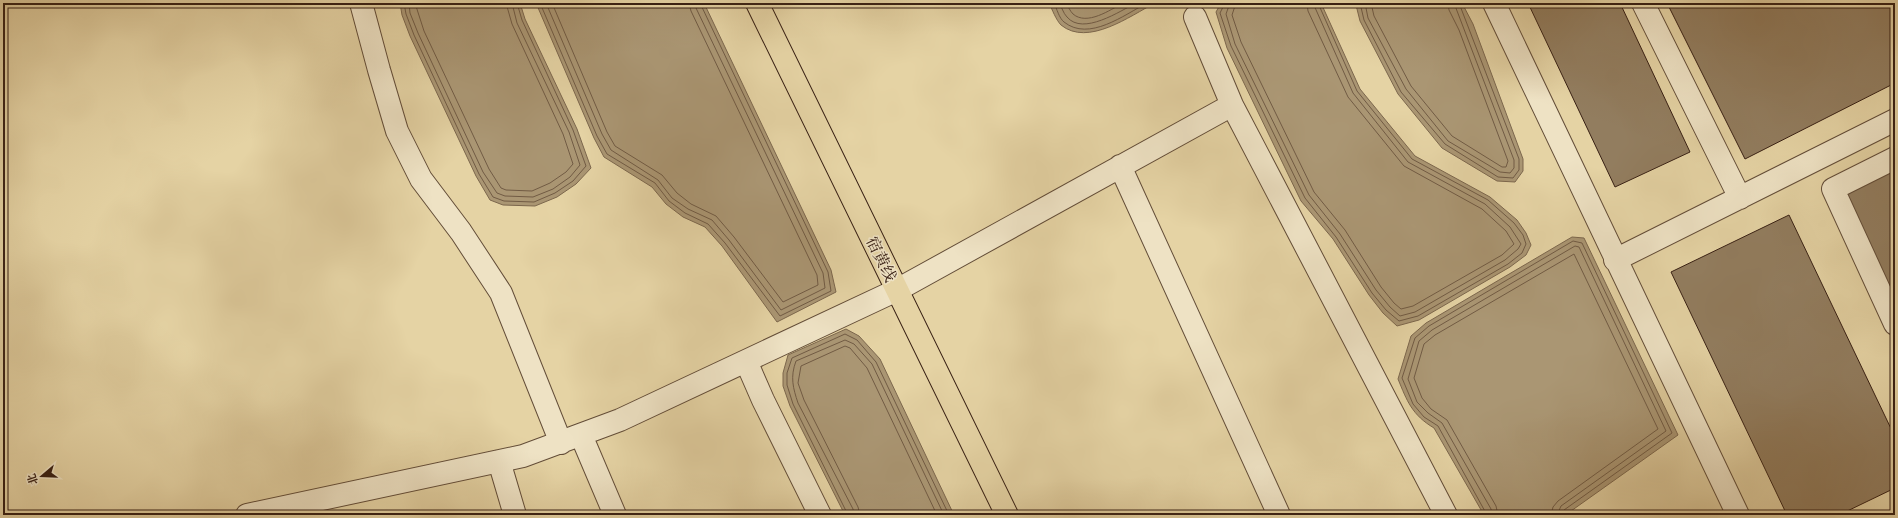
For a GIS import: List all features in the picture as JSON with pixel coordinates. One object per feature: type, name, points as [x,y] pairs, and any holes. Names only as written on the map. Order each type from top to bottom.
[{"type":"main road","name":"宿黄线","points":[[757,3],[1007,515]]},
{"type":"street","points":[[361,3],[379,70],[398,131],[422,179],[461,232],[501,293],[560,443]]},
{"type":"street","points":[[1494,3],[1615,260],[1738,515]]},
{"type":"street","points":[[1643,3],[1740,198]]},
{"type":"street","points":[[1195,18],[1232,105],[1446,515]]},
{"type":"street","points":[[247,515],[523,456],[620,420],[897,290],[1232,105]]},
{"type":"street","points":[[1615,260],[1895,120]]},
{"type":"street","points":[[1895,158],[1833,189],[1895,324]]},
{"type":"street","points":[[1120,166],[1279,515]]},
{"type":"street","points":[[746,361],[763,400],[820,515]]},
{"type":"street","points":[[581,435],[615,515]]},
{"type":"street","points":[[500,461],[515,515]]},
{"type":"water","points":[[400,3],[520,3],[525,19],[577,129],[591,168],[576,184],[557,197],[535,206],[503,205],[490,200],[476,176],[410,36],[402,15]]},
{"type":"water","points":[[536,3],[704,3],[831,270],[836,292],[777,322],[722,246],[705,227],[683,217],[666,204],[652,187],[604,157],[594,138]]},
{"type":"water","points":[[1049,3],[1155,3],[1109,27],[1084,33],[1072,31],[1061,25]]},
{"type":"water","points":[[1221,3],[1321,3],[1360,89],[1415,156],[1490,197],[1517,220],[1526,233],[1531,245],[1526,255],[1510,267],[1419,320],[1397,326],[1383,313],[1369,295],[1333,239],[1301,201],[1227,48],[1216,12]]},
{"type":"water","points":[[1357,3],[1462,3],[1473,24],[1523,159],[1523,171],[1515,182],[1497,181],[1442,148],[1398,94],[1360,21],[1356,5]]},
{"type":"water","points":[[1572,237],[1584,238],[1678,435],[1571,511],[1562,515],[1484,515],[1434,428],[1415,413],[1398,379],[1411,336],[1426,323]]},
{"type":"water","points":[[846,329],[859,336],[880,359],[954,515],[845,515],[790,406],[783,386],[783,373],[788,355]]},
{"type":"building","points":[[1528,3],[1620,3],[1690,152],[1615,187]]},
{"type":"building","points":[[1667,3],[1895,3],[1895,83],[1745,159]]},
{"type":"building","points":[[1895,170],[1895,299],[1845,194]]},
{"type":"building","points":[[1789,215],[1895,437],[1895,488],[1839,515],[1787,515],[1671,272]]}]
